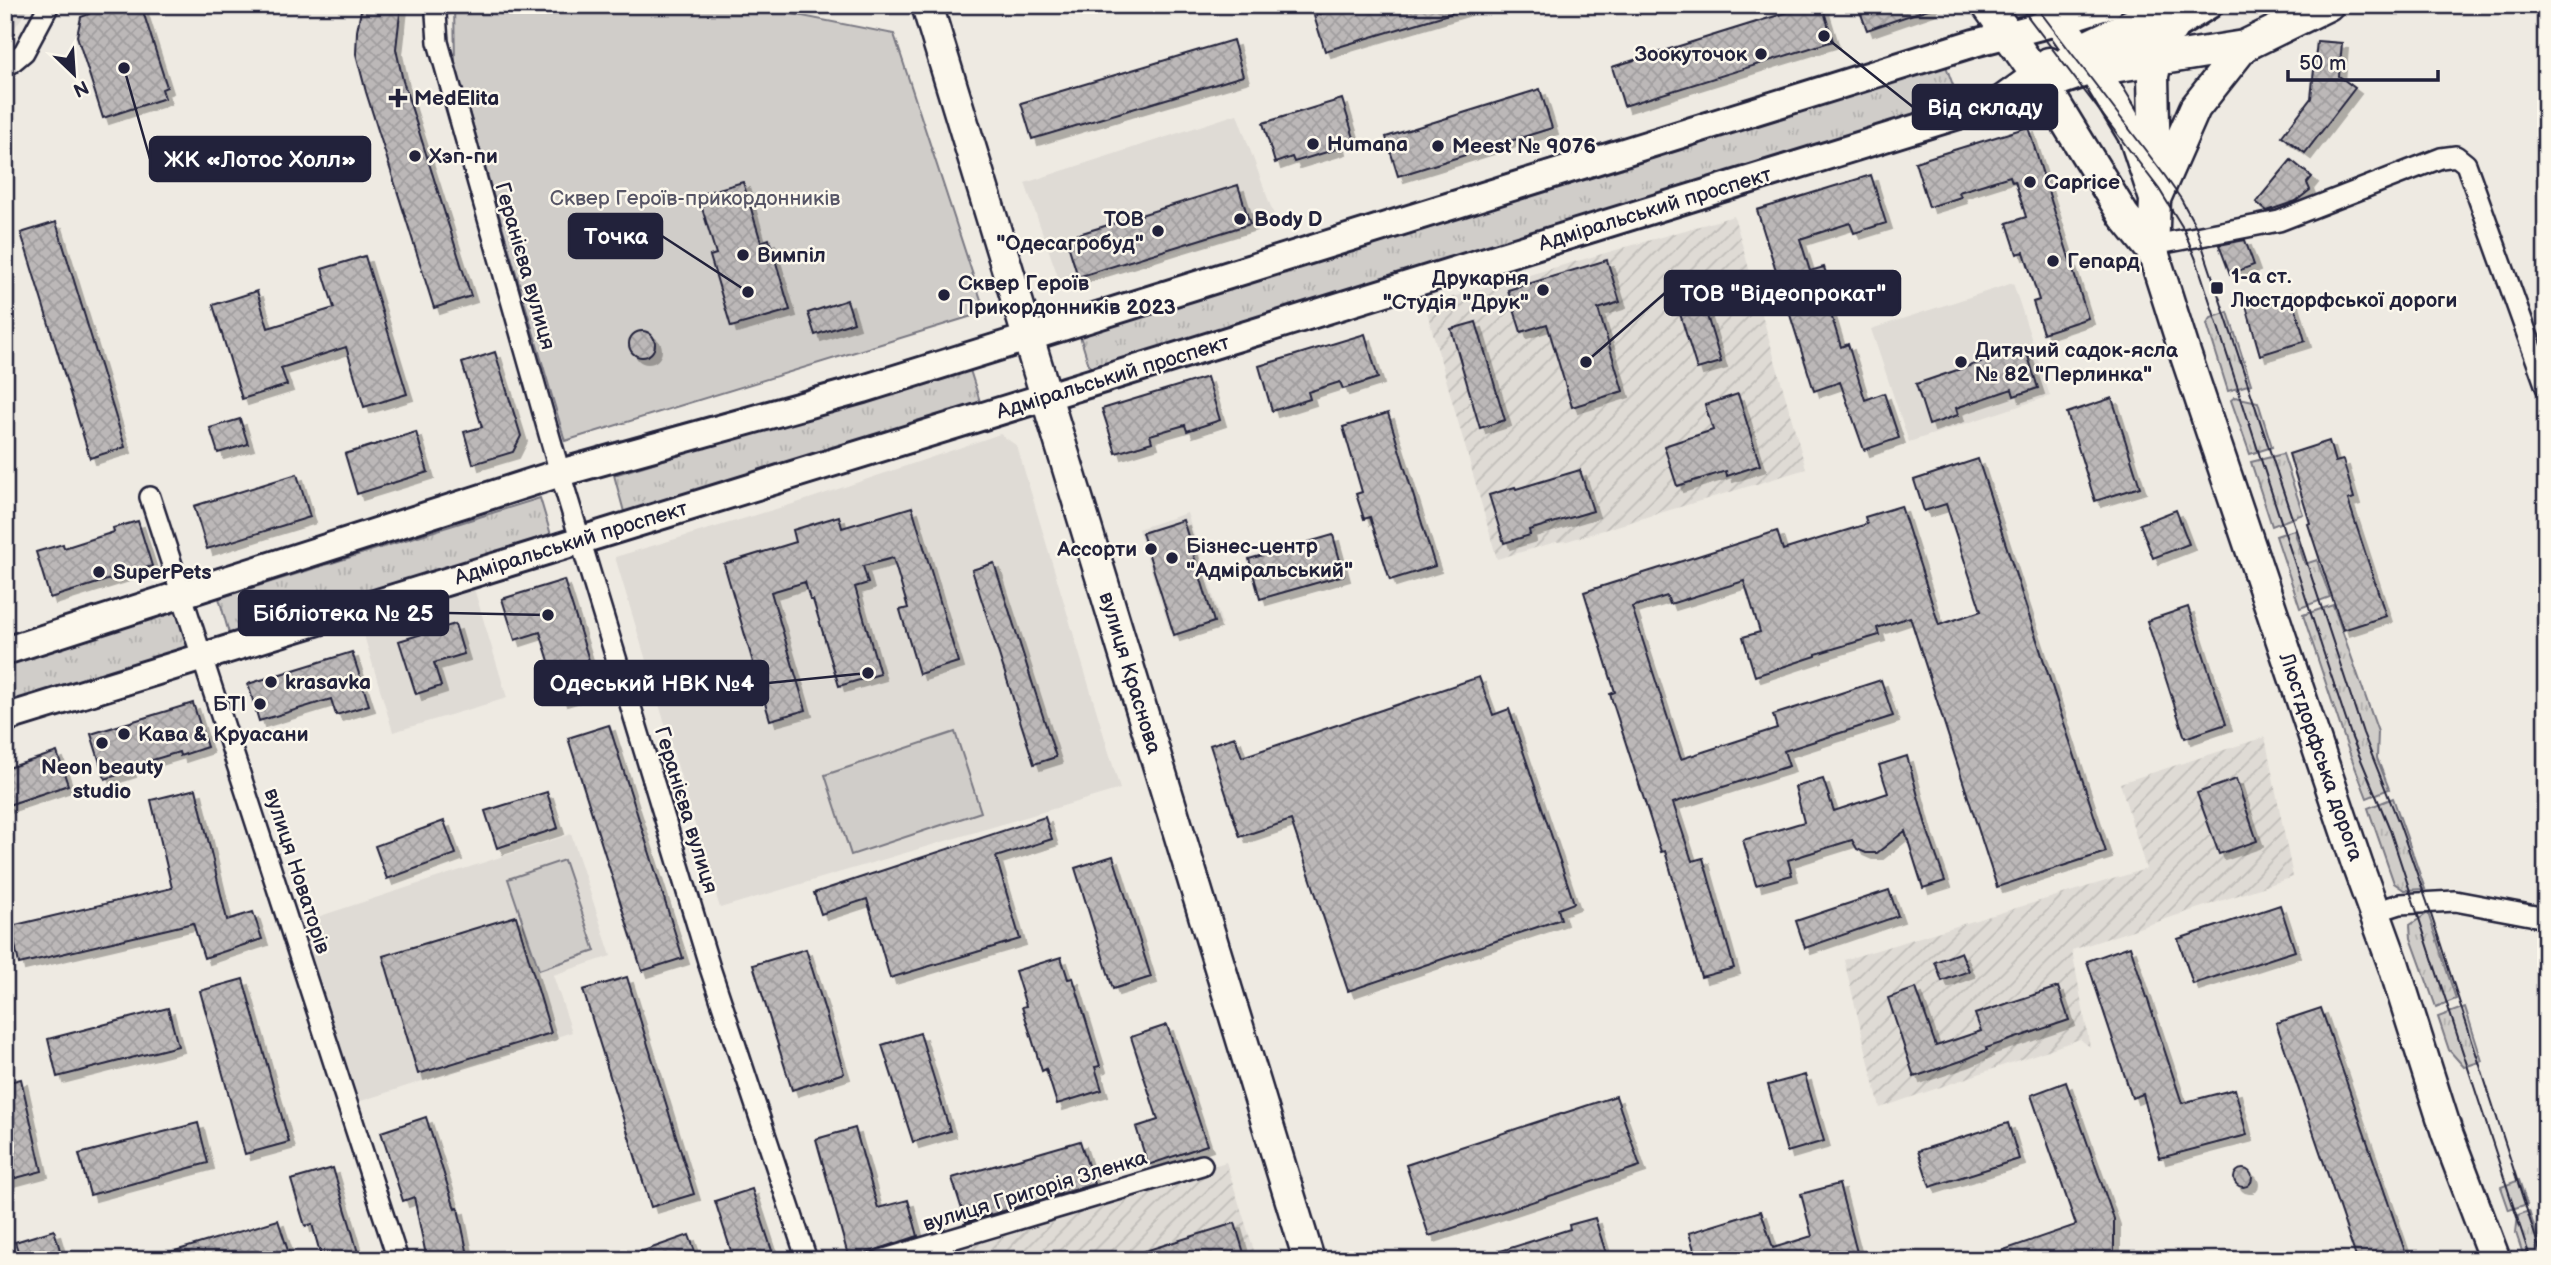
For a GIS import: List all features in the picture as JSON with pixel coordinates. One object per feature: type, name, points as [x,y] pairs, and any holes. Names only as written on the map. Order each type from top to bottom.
[{"type":"main road","name":"вулиця Краснова","points":[[927,5],[1309,1260]]},
{"type":"main road","name":"Люстдорфська дорога","points":[[1987,5],[2041,82],[2124,216],[2153,249]]},
{"type":"main road","points":[[2041,82],[2069,35],[2109,5]]},
{"type":"main road","points":[[5,651],[560,473],[863,389],[2007,34],[2069,35],[2168,17],[2208,5]]},
{"type":"main road","points":[[2069,35],[2156,61],[2244,46],[2328,5]]},
{"type":"main road","points":[[2155,199],[2153,76],[2168,17]]},
{"type":"main road","points":[[2001,102],[2041,82],[2069,35]]},
{"type":"main road","name":"Люстдорфська дорога","points":[[2069,35],[2134,136],[2155,199],[2153,249],[2220,461],[2375,912],[2447,1133],[2495,1260]]},
{"type":"main road","points":[[2155,199],[2195,108],[2244,46]]},
{"type":"main road","name":"Адміральський проспект","points":[[5,718],[2001,102]]},
{"type":"street","points":[[5,68],[24,52],[49,5]]},
{"type":"street","name":"Геранієва вулиця","points":[[439,5],[436,14],[438,41],[560,473],[710,968],[807,1260]]},
{"type":"street","points":[[2153,249],[2279,220],[2441,158],[2456,156],[2466,164],[2546,387]]},
{"type":"street","name":"вулиця Новаторів","points":[[150,497],[398,1260]]},
{"type":"street","points":[[2375,912],[2400,904],[2455,901],[2546,918]]},
{"type":"street","name":"вулиця Григорія Зленка","points":[[881,1260],[1202,1165]]},
{"type":"shaded area","points":[[5,5],[31,5],[5,41]]},
{"type":"shaded area","points":[[1237,114],[1275,218],[1062,288],[1025,183]]},
{"type":"shaded area","points":[[1734,216],[1806,469],[1567,541],[1497,559],[1425,305]]},
{"type":"shaded area","name":"Дитячий садок-ясла № 82 \"Перлинка\"","points":[[2013,283],[2050,396],[1909,442],[1871,329]]},
{"type":"shaded area","points":[[1000,434],[1017,446],[1120,789],[720,908],[615,557],[803,501]]},
{"type":"shaded area","name":"Бізнес-центр \"Адміральський\"","points":[[1187,513],[1222,624],[1173,640],[1138,529]]},
{"type":"shaded area","points":[[469,572],[507,698],[393,732],[356,609]]},
{"type":"shaded area","points":[[2265,737],[2293,877],[2072,950],[2090,1047],[2080,1039],[1880,1108],[1844,960],[2146,869],[2120,783]]},
{"type":"shaded area","points":[[571,834],[611,956],[553,975],[572,1032],[358,1102],[299,923]]},
{"type":"shaded area","points":[[1226,1162],[1257,1260],[914,1260]]},
{"type":"green space","name":"Сквер Героїв-прикордонників","points":[[454,5],[746,5],[894,34],[985,312],[565,441],[455,64]]},
{"type":"green space","points":[[1946,66],[1961,107],[1093,378],[1079,333]]},
{"type":"green space","points":[[2228,312],[2251,384],[2228,391],[2207,324],[2211,318]]},
{"type":"green space","points":[[969,367],[983,411],[627,523],[614,475]]},
{"type":"green space","points":[[2235,397],[2258,402],[2272,447],[2250,454],[2231,400]]},
{"type":"green space","points":[[2283,454],[2303,514],[2272,526],[2251,462]]},
{"type":"green space","points":[[540,498],[554,545],[232,644],[219,598]]},
{"type":"green space","points":[[2294,530],[2305,564],[2317,560],[2330,597],[2300,608],[2276,536]]},
{"type":"green space","points":[[2333,605],[2378,732],[2377,758],[2389,789],[2367,798],[2303,615]]},
{"type":"green space","points":[[176,609],[191,658],[5,715],[5,662]]},
{"type":"green space","points":[[955,732],[981,812],[851,855],[825,775]]},
{"type":"green space","points":[[2393,798],[2425,889],[2404,890],[2394,883],[2368,808]]},
{"type":"green space","points":[[564,860],[595,951],[539,970],[508,879]]},
{"type":"green space","points":[[2428,913],[2456,999],[2436,1007],[2411,938],[2410,925]]},
{"type":"green space","points":[[2465,1007],[2482,1061],[2464,1067],[2449,1050],[2438,1017]]},
{"type":"green space","points":[[2519,1180],[2527,1204],[2509,1210],[2501,1187]]},
{"type":"green space","points":[[2529,1211],[2545,1260],[2525,1260],[2516,1233],[2518,1215]]},
{"type":"building","points":[[86,5],[141,5],[167,87],[162,89],[165,98],[103,118],[77,36],[81,17],[89,14]]},
{"type":"building","points":[[362,5],[401,5],[396,49],[403,81],[471,296],[434,308],[356,54]]},
{"type":"building","points":[[1348,5],[1464,5],[1465,9],[1325,51],[1314,16]]},
{"type":"building","points":[[1811,5],[1822,5],[1833,41],[1624,106],[1612,67]]},
{"type":"building","points":[[1886,5],[1931,5],[1931,8],[1867,30],[1861,14]]},
{"type":"building","points":[[1233,40],[1243,76],[1032,139],[1021,103]]},
{"type":"building","points":[[2317,41],[2342,43],[2339,76],[2355,88],[2305,153],[2282,136],[2311,98]]},
{"type":"building","points":[[1540,89],[1552,128],[1398,176],[1386,137]]},
{"type":"building","points":[[1342,99],[1354,138],[1339,143],[1340,148],[1294,162],[1292,157],[1275,163],[1263,123]]},
{"type":"building","points":[[2028,127],[2088,318],[2043,333],[2033,302],[2039,300],[2024,252],[2017,254],[2007,223],[2026,217],[2015,181],[2012,182],[2010,176],[1959,192],[1961,197],[1929,207],[1915,162]]},
{"type":"building","points":[[2291,160],[2312,177],[2307,183],[2310,190],[2296,201],[2267,211],[2256,202]]},
{"type":"building","points":[[1871,175],[1886,223],[1854,233],[1850,223],[1800,239],[1810,271],[1824,267],[1833,296],[1826,298],[1841,347],[1848,344],[1865,400],[1884,393],[1899,438],[1864,450],[1840,382],[1814,391],[1757,210]]},
{"type":"building","name":"Вимпіл","points":[[743,182],[761,242],[769,239],[790,310],[731,327],[710,256],[716,254],[698,195]]},
{"type":"building","name":"ТОВ \"Одесагробуд\"","points":[[1238,185],[1250,224],[1078,277],[1066,238]]},
{"type":"building","points":[[56,222],[125,447],[90,458],[21,233]]},
{"type":"building","points":[[2245,240],[2254,265],[2230,274],[2219,245]]},
{"type":"building","points":[[365,256],[407,394],[364,407],[346,347],[281,368],[287,385],[242,399],[213,305],[257,291],[268,328],[334,308],[322,269]]},
{"type":"building","points":[[1607,260],[1620,302],[1598,309],[1623,391],[1572,407],[1547,324],[1521,332],[1508,290]]},
{"type":"building","points":[[2291,293],[2305,341],[2260,355],[2246,306]]},
{"type":"building","points":[[1701,296],[1721,362],[1697,369],[1677,304]]},
{"type":"building","points":[[847,300],[854,322],[815,335],[808,313]]},
{"type":"building","points":[[1476,322],[1505,420],[1480,428],[1451,329]]},
{"type":"building","points":[[642,331],[651,335],[655,344],[651,353],[642,357],[633,353],[629,344],[633,335]]},
{"type":"building","points":[[1365,334],[1378,378],[1343,389],[1340,382],[1308,392],[1310,399],[1272,411],[1259,366]]},
{"type":"building","points":[[2025,347],[2038,388],[2014,396],[2012,389],[1956,408],[1958,415],[1929,425],[1916,384]]},
{"type":"building","points":[[495,352],[521,436],[513,452],[473,464],[464,432],[482,427],[462,363]]},
{"type":"building","points":[[1207,377],[1220,420],[1187,431],[1185,425],[1150,435],[1152,442],[1116,453],[1102,409]]},
{"type":"building","points":[[1738,394],[1760,465],[1727,476],[1726,471],[1677,486],[1664,446],[1713,430],[1705,405]]},
{"type":"building","points":[[2112,398],[2140,487],[2095,501],[2067,413]]},
{"type":"building","points":[[1388,413],[1435,566],[1390,580],[1370,517],[1364,519],[1356,494],[1362,492],[1343,427]]},
{"type":"building","points":[[240,419],[248,444],[218,453],[210,428]]},
{"type":"building","points":[[416,432],[428,472],[357,494],[345,454]]},
{"type":"building","points":[[2329,441],[2335,462],[2343,460],[2354,498],[2348,500],[2386,616],[2343,630],[2308,524],[2310,523],[2289,454]]},
{"type":"building","points":[[1978,459],[2106,852],[1997,887],[1910,617],[1877,628],[1879,635],[1755,676],[1743,637],[1760,632],[1744,581],[1670,604],[1667,596],[1632,607],[1681,759],[1777,728],[1773,715],[1881,680],[1893,716],[1784,751],[1789,766],[1673,803],[1692,861],[1703,858],[1734,968],[1701,977],[1665,851],[1661,852],[1610,694],[1615,692],[1584,592],[1777,531],[1783,550],[1867,524],[1865,517],[1901,506],[1939,625],[1981,611],[1946,504],[1924,511],[1914,480]]},
{"type":"building","points":[[1580,470],[1593,511],[1529,530],[1530,535],[1504,543],[1489,495]]},
{"type":"building","points":[[297,474],[310,517],[207,549],[194,506]]},
{"type":"building","points":[[912,507],[958,662],[919,674],[900,610],[908,608],[893,558],[863,566],[868,583],[855,587],[880,674],[839,686],[805,582],[771,592],[806,710],[770,720],[724,564],[796,542],[793,530],[839,516],[842,528]]},
{"type":"building","points":[[2176,510],[2189,544],[2153,558],[2140,524]]},
{"type":"building","name":"Бізнес-центр \"Адміральський\"","points":[[1183,520],[1214,622],[1174,635],[1142,533]]},
{"type":"building","points":[[138,521],[152,566],[50,598],[36,552],[63,544],[64,548],[114,532],[113,528]]},
{"type":"building","points":[[1333,535],[1344,575],[1260,599],[1249,559]]},
{"type":"building","points":[[994,563],[1056,757],[1034,764],[972,570]]},
{"type":"building","points":[[564,580],[598,689],[561,700],[540,632],[515,640],[502,599]]},
{"type":"building","points":[[2188,607],[2226,724],[2185,738],[2147,621]]},
{"type":"building","points":[[455,624],[464,654],[434,663],[441,686],[416,694],[399,641]]},
{"type":"building","points":[[352,652],[369,705],[336,715],[331,699],[259,721],[248,684]]},
{"type":"building","points":[[1479,677],[1493,715],[1509,709],[1574,903],[1558,909],[1561,919],[1348,991],[1291,820],[1240,837],[1210,745],[1235,737],[1242,757]]},
{"type":"building","points":[[193,703],[207,747],[180,756],[179,752],[129,767],[130,771],[105,779],[91,734]]},
{"type":"building","points":[[609,725],[683,958],[642,971],[568,738]]},
{"type":"building","points":[[57,752],[68,785],[5,806],[5,769]]},
{"type":"building","points":[[1907,756],[1945,881],[1923,888],[1905,831],[1877,853],[1866,853],[1857,849],[1852,840],[1788,860],[1792,875],[1756,885],[1743,840],[1804,822],[1795,787],[1823,779],[1834,811],[1888,793],[1879,765]]},
{"type":"building","points":[[2236,779],[2257,841],[2219,854],[2197,793]]},
{"type":"building","points":[[196,789],[227,920],[253,912],[262,939],[204,958],[193,923],[19,964],[11,926],[172,888],[151,800]]},
{"type":"building","points":[[547,792],[558,828],[497,848],[485,811]]},
{"type":"building","points":[[1045,817],[1052,839],[996,857],[1020,939],[890,978],[867,899],[821,914],[814,893]]},
{"type":"building","points":[[444,821],[456,854],[387,879],[375,846]]},
{"type":"building","points":[[1113,856],[1151,977],[1113,989],[1075,868]]},
{"type":"building","points":[[1889,890],[1898,916],[1805,948],[1796,921]]},
{"type":"building","points":[[2280,905],[2295,951],[2193,984],[2178,939]]},
{"type":"building","points":[[516,916],[551,1033],[418,1074],[383,956]]},
{"type":"building","points":[[2130,946],[2182,1103],[2235,1089],[2247,1135],[2160,1158],[2143,1094],[2132,1098],[2087,961]]},
{"type":"building","points":[[806,949],[844,1073],[792,1090],[753,965]]},
{"type":"building","points":[[1961,952],[1969,971],[1942,981],[1935,962]]},
{"type":"building","points":[[1061,957],[1068,979],[1073,978],[1100,1066],[1095,1067],[1102,1090],[1057,1104],[1046,1069],[1042,1071],[1022,1007],[1026,1006],[1015,971]]},
{"type":"building","points":[[627,977],[694,1194],[651,1207],[583,990]]},
{"type":"building","points":[[243,979],[289,1142],[245,1154],[200,991]]},
{"type":"building","points":[[2058,987],[2069,1020],[1986,1048],[1987,1050],[1964,1060],[1914,1077],[1888,998],[1916,988],[1936,1046],[1981,1031],[1975,1014]]},
{"type":"building","points":[[168,1008],[178,1046],[57,1077],[48,1039]]},
{"type":"building","points":[[2321,1008],[2408,1260],[2357,1260],[2276,1023]]},
{"type":"building","points":[[1167,1025],[1207,1145],[1148,1165],[1136,1127],[1158,1120],[1131,1037]]},
{"type":"building","points":[[920,1033],[950,1131],[913,1142],[882,1045]]},
{"type":"building","points":[[1805,1075],[1824,1141],[1787,1152],[1768,1085]]},
{"type":"building","points":[[21,1079],[42,1171],[5,1181],[5,1083]]},
{"type":"building","points":[[2066,1082],[2114,1219],[2114,1254],[2098,1260],[1984,1260],[1983,1257],[2076,1225],[2031,1095]]},
{"type":"building","points":[[1616,1096],[1640,1166],[1429,1236],[1406,1165]]},
{"type":"building","points":[[426,1117],[455,1209],[458,1208],[469,1260],[427,1260],[414,1197],[403,1201],[381,1132]]},
{"type":"building","points":[[198,1123],[208,1163],[90,1195],[79,1154]]},
{"type":"building","points":[[2008,1123],[2019,1159],[1930,1187],[1918,1151]]},
{"type":"building","points":[[855,1128],[878,1208],[908,1200],[918,1236],[849,1259],[816,1139]]},
{"type":"building","points":[[1080,1141],[1094,1184],[966,1222],[952,1178]]},
{"type":"building","points":[[333,1168],[360,1260],[322,1260],[312,1224],[305,1226],[291,1180]]},
{"type":"building","points":[[2243,1169],[2251,1174],[2252,1178],[2247,1186],[2243,1187],[2235,1182],[2234,1178],[2239,1170]]},
{"type":"building","points":[[1839,1184],[1859,1260],[1697,1260],[1689,1233],[1761,1211],[1773,1248],[1812,1236],[1801,1194]]},
{"type":"building","points":[[752,1189],[772,1251],[746,1260],[734,1260],[715,1201]]},
{"type":"building","points":[[1595,1218],[1608,1260],[1485,1260],[1485,1256],[1570,1229],[1569,1225]]},
{"type":"building","points":[[278,1220],[291,1260],[159,1260],[158,1256]]},
{"type":"building","points":[[1235,1223],[1246,1260],[1216,1260],[1202,1255],[1186,1260],[1130,1260],[1129,1256]]},
{"type":"building","points":[[54,1230],[63,1260],[21,1260],[15,1242]]},
{"type":"building","points":[[689,1235],[698,1260],[626,1260],[626,1257]]},
{"type":"tram line","points":[[2019,5],[2159,189],[2183,228],[2197,262],[2352,738],[2389,827],[2531,1260]]},
{"type":"tram line","points":[[2035,5],[2165,176],[2196,227],[2363,733],[2427,902],[2543,1260]]},
{"type":"place","name":"Від складу","points":[[1824,36]]},
{"type":"place","name":"Зоокуточок","points":[[1761,54]]},
{"type":"place","name":"ЖК «Лотос Холл»","points":[[124,68]]},
{"type":"place","name":"MedElita","points":[[398,98]]},
{"type":"place","name":"Humana","points":[[1313,144]]},
{"type":"place","name":"Meest № 9076","points":[[1438,146]]},
{"type":"place","name":"Хэп-пи","points":[[415,156]]},
{"type":"place","name":"Caprice","points":[[2030,182]]},
{"type":"place","name":"Body D","points":[[1240,219]]},
{"type":"place","name":"ТОВ \"Одесагробуд\"","points":[[1158,231]]},
{"type":"place","name":"Вимпіл","points":[[743,255]]},
{"type":"place","name":"Гепард","points":[[2053,261]]},
{"type":"place","name":"1-а ст. Люстдорфської дороги","points":[[2217,288]]},
{"type":"place","name":"Друкарня \"Студія \"Друк\"","points":[[1543,290]]},
{"type":"place","name":"Точка","points":[[748,292]]},
{"type":"place","name":"Сквер Героїв Прикордонників 2023","points":[[944,295]]},
{"type":"place","name":"ТОВ \"Відеопрокат\"","points":[[1586,362]]},
{"type":"place","name":"Дитячий садок-ясла № 82 \"Перлинка\"","points":[[1961,362]]},
{"type":"place","name":"Ассорти","points":[[1151,549]]},
{"type":"place","name":"Бізнес-центр \"Адміральський\"","points":[[1172,558]]},
{"type":"place","name":"SuperPets","points":[[99,572]]},
{"type":"place","name":"Бібліотека № 25","points":[[548,615]]},
{"type":"place","name":"Одеський НВК №4","points":[[868,673]]},
{"type":"place","name":"krasavka","points":[[271,682]]},
{"type":"place","name":"БТІ","points":[[260,704]]},
{"type":"place","name":"Кава & Круасани","points":[[124,734]]},
{"type":"place","name":"Neon beauty studio","points":[[102,743]]}]
